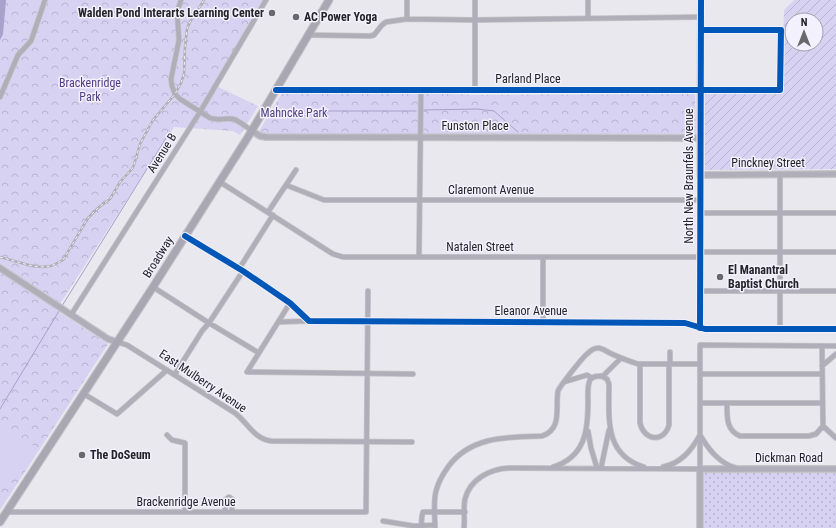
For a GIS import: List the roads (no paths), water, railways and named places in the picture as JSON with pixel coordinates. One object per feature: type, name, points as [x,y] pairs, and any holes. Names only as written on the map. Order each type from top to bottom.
[{"type":"main road","name":"Broadway","points":[[0,522],[220,182],[252,131],[329,0]]},
{"type":"street","points":[[0,97],[18,55],[31,41],[45,0]]},
{"type":"street","points":[[181,0],[177,12],[179,40],[171,79],[175,94],[180,99],[214,120],[237,120],[252,131]]},
{"type":"street","name":"Avenue B","points":[[68,313],[200,112],[266,0]]},
{"type":"street","points":[[407,0],[407,19]]},
{"type":"street","points":[[475,0],[475,91]]},
{"type":"street","points":[[588,0],[588,18]]},
{"type":"street","name":"North New Braunfels Avenue","points":[[700,328],[701,0]]},
{"type":"street","points":[[308,35],[370,36],[374,35],[382,24],[386,22],[407,19],[475,20],[701,17]]},
{"type":"street","name":"Parland Place","points":[[276,90],[780,90],[781,30],[701,30]]},
{"type":"street","points":[[419,256],[421,90]]},
{"type":"street","name":"Funston Place","points":[[252,131],[260,136],[266,137],[700,138]]},
{"type":"street","points":[[220,182],[268,212],[296,170]]},
{"type":"street","name":"Pinckney Street","points":[[700,174],[836,174]]},
{"type":"street","points":[[780,174],[780,329]]},
{"type":"street","name":"Claremont Avenue","points":[[286,185],[324,200],[700,200]]},
{"type":"street","name":"Natalen Street","points":[[268,212],[333,254],[343,257],[543,257],[836,252]]},
{"type":"street","points":[[700,213],[836,213]]},
{"type":"street","points":[[175,374],[202,330],[209,323],[273,215]]},
{"type":"street","points":[[185,236],[241,270],[290,303],[308,321]]},
{"type":"street","points":[[543,257],[543,322]]},
{"type":"street","name":"East Mulberry Avenue","points":[[0,268],[108,340],[127,345],[175,374],[239,416],[251,430],[262,439],[271,441],[412,442]]},
{"type":"street","points":[[153,287],[258,352]]},
{"type":"street","points":[[366,441],[368,291]]},
{"type":"street","points":[[700,291],[836,291]]},
{"type":"street","points":[[290,303],[258,352],[247,372],[413,374]]},
{"type":"street","name":"Eleanor Avenue","points":[[279,322],[684,323],[700,328],[836,329]]},
{"type":"street","points":[[700,528],[700,345],[836,346]]},
{"type":"street","points":[[727,403],[729,428],[734,434],[740,436],[809,436],[816,434],[823,426],[822,346]]},
{"type":"street","points":[[383,521],[421,527],[435,527],[436,492],[440,479],[449,465],[464,451],[489,440],[504,437],[548,435],[553,430],[557,422],[558,391],[586,354],[592,350],[598,348],[604,349],[621,358],[640,364],[700,364]]},
{"type":"street","points":[[640,364],[641,429],[646,435],[658,437],[663,435],[668,429],[669,424],[670,352]]},
{"type":"street","points":[[822,366],[836,354]]},
{"type":"street","points":[[564,382],[587,375],[592,378],[603,376],[621,358]]},
{"type":"street","points":[[84,394],[117,414],[167,370]]},
{"type":"street","points":[[700,374],[822,374]]},
{"type":"street","points":[[603,376],[607,379],[609,384],[610,427],[614,443],[626,458],[638,465],[650,468]]},
{"type":"street","points":[[592,378],[588,387],[589,438],[599,468]]},
{"type":"street","points":[[700,403],[822,403]]},
{"type":"street","points":[[549,468],[564,462],[579,449],[586,436],[588,424]]},
{"type":"street","points":[[823,426],[836,438]]},
{"type":"street","points":[[599,468],[610,427]]},
{"type":"street","points":[[167,435],[172,440],[185,443],[185,512]]},
{"type":"street","points":[[658,468],[672,464],[684,457],[690,451],[700,435]]},
{"type":"street","name":"Dickman Road","points":[[700,435],[716,457],[728,465],[742,469]]},
{"type":"street","name":"Brackenridge Avenue","points":[[7,512],[366,512],[366,441]]},
{"type":"street","points":[[464,528],[465,500],[469,489],[477,480],[487,474],[504,468],[700,469]]},
{"type":"street","name":"Dickman Road","points":[[700,469],[836,469]]},
{"type":"street","points":[[225,512],[225,500],[229,498],[232,499],[232,512]]},
{"type":"street","points":[[421,527],[423,512],[465,512]]},
{"type":"waterway","points":[[423,110],[477,109],[494,111],[518,132]]},
{"type":"waterway","points":[[304,116],[319,111],[416,111]]},
{"type":"waterway","points":[[62,306],[168,135]]},
{"type":"waterway","points":[[0,409],[59,311]]},
{"type":"railway","points":[[0,257],[32,266],[42,267],[51,266],[63,260],[88,218],[110,199],[120,182],[132,169],[140,144],[153,120],[175,94],[181,83],[184,74],[187,29],[204,0]]},
{"type":"place","name":"Walden Pond Interarts Learning Center","points":[[272,13]]},
{"type":"place","name":"AC Power Yoga","points":[[296,17]]},
{"type":"place","name":"El Manantral Baptist Church","points":[[720,277]]},
{"type":"place","name":"The DoSeum","points":[[82,455]]},
{"type":"park label","name":"Brackenridge Park","points":[[90,90]]},
{"type":"park label","name":"Mahncke Park","points":[[294,113]]}]
